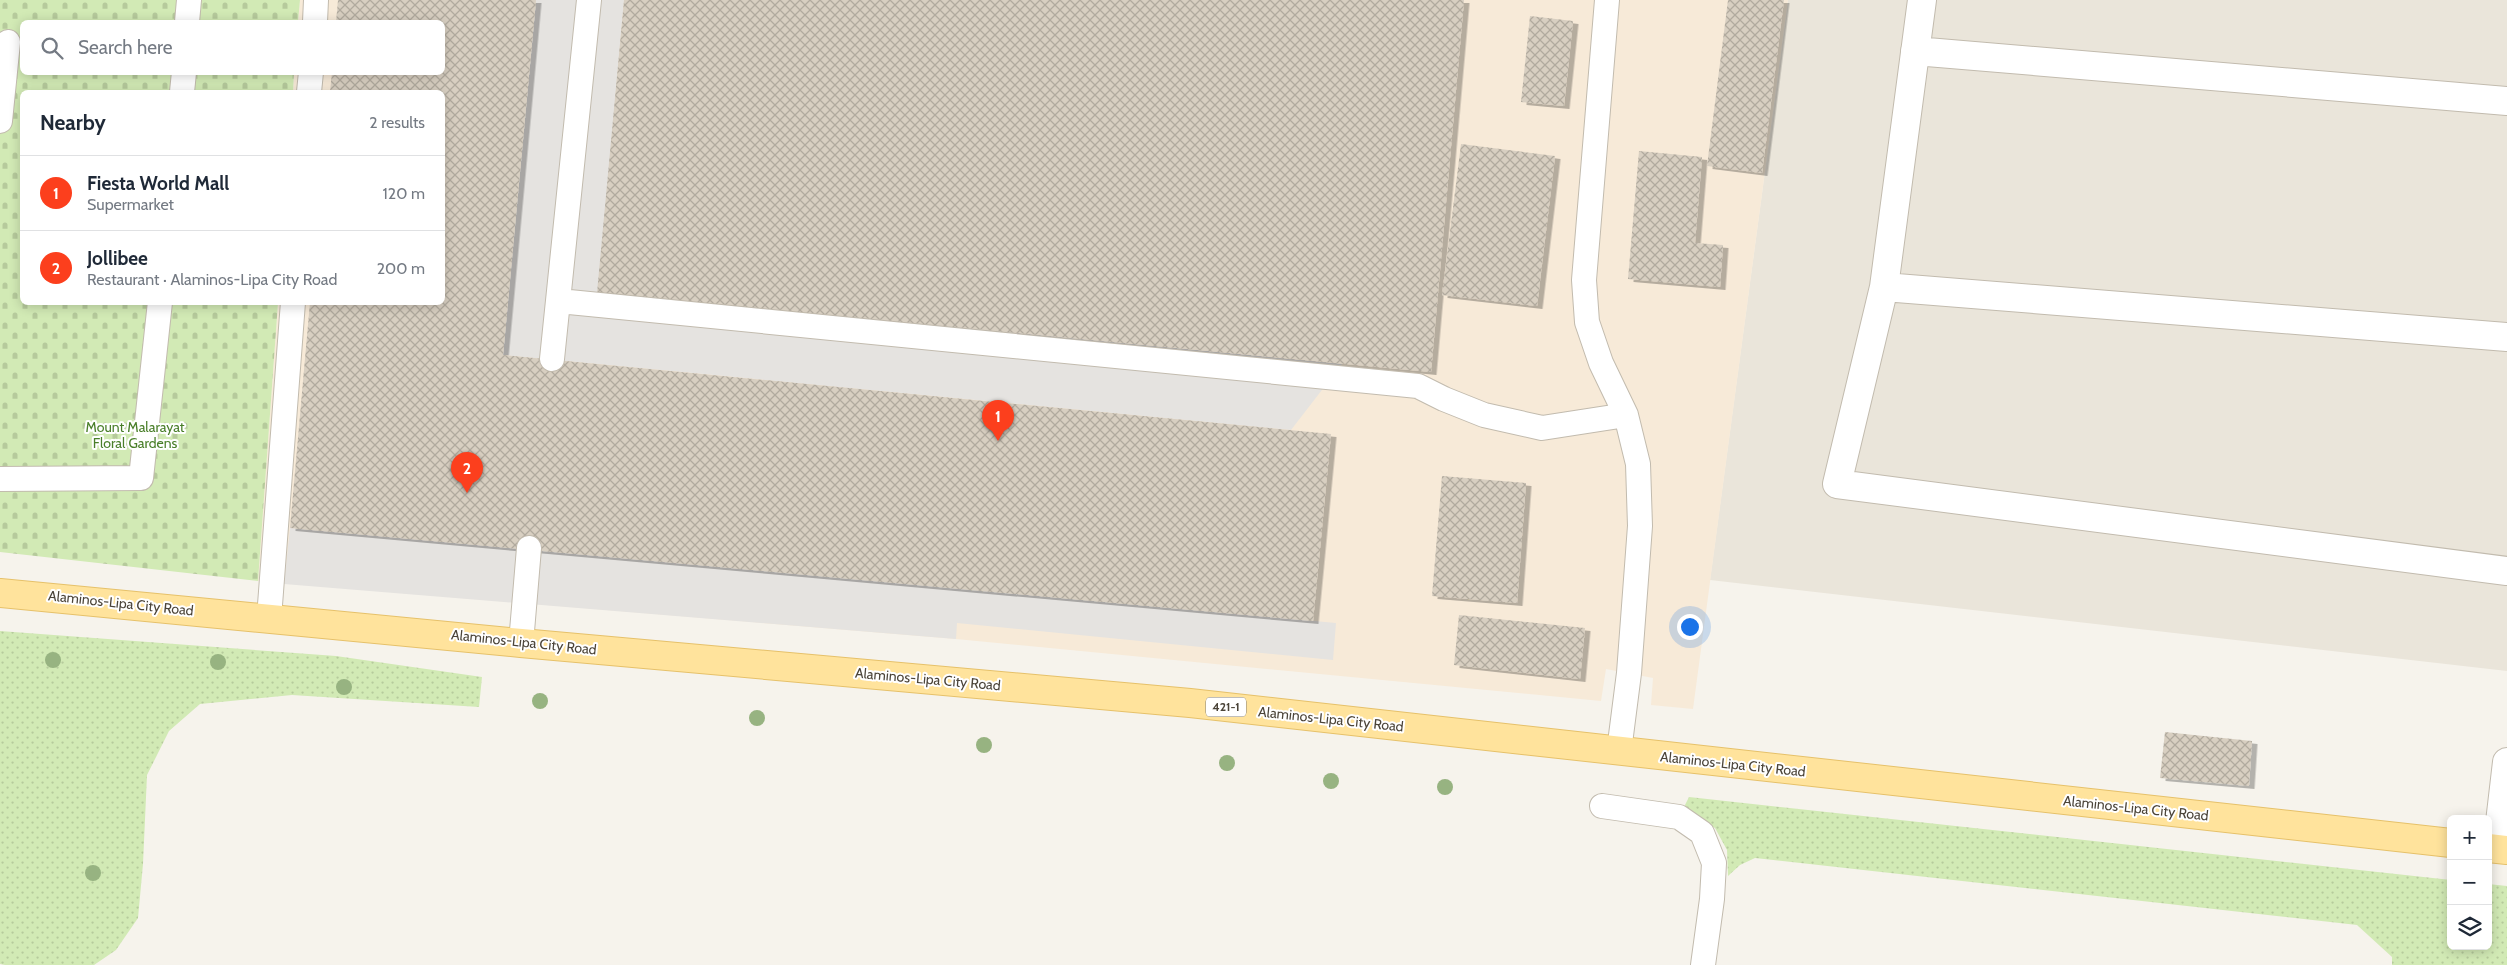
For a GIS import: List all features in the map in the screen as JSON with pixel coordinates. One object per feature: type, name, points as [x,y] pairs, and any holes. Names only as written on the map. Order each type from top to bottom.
[{"type":"main road","name":"Alaminos-Lipa City Road","points":[[0,593],[521,643],[1190,703],[2447,843]]},
{"type":"street","points":[[1922,0],[1884,288],[1837,484],[2507,571]]},
{"type":"street","points":[[1915,51],[2507,102]]},
{"type":"street","points":[[1884,288],[2507,336]]},
{"type":"street","points":[[2497,849],[2507,762]]},
{"type":"lane","points":[[188,20],[189,0]]},
{"type":"lane","points":[[315,20],[316,0]]},
{"type":"lane","points":[[552,359],[589,0]]},
{"type":"lane","points":[[1607,0],[1584,280],[1587,322],[1601,363],[1626,415],[1638,464],[1640,526],[1629,673],[1619,751]]},
{"type":"lane","points":[[0,121],[10,42]]},
{"type":"lane","points":[[182,90],[184,75]]},
{"type":"lane","points":[[309,90],[311,75]]},
{"type":"lane","points":[[559,301],[1418,386],[1484,415],[1542,428],[1626,415]]},
{"type":"lane","points":[[0,480],[141,478],[160,305]]},
{"type":"lane","points":[[269,618],[293,305]]},
{"type":"lane","points":[[521,643],[529,548]]},
{"type":"lane","points":[[1602,806],[1679,817],[1702,833],[1714,863],[1712,899],[1703,965]]},
{"type":"shaded area","points":[[300,0],[1788,0],[1693,709],[1651,705],[1653,678],[1606,669],[1601,701],[956,639],[258,581],[278,305],[445,305],[445,90],[293,90],[294,75],[445,75],[445,20],[298,20]]},
{"type":"shaded area","points":[[536,0],[624,0],[598,293],[1342,364],[1291,430],[503,355]]},
{"type":"shaded area","points":[[1788,0],[2507,0],[2507,671],[1710,580]]},
{"type":"shaded area","points":[[290,528],[1336,623],[1333,660],[957,623],[956,639],[284,584]]},
{"type":"green space","name":"Mount Malarayat Floral Gardens","points":[[0,0],[300,0],[298,20],[20,20],[20,75],[294,75],[293,90],[20,90],[20,305],[278,305],[258,581],[0,552]]},
{"type":"green space","points":[[0,631],[336,656],[482,677],[479,707],[292,695],[200,704],[169,731],[147,775],[143,864],[138,918],[116,950],[94,965],[5,965],[0,964]]},
{"type":"green space","points":[[1689,797],[2447,880],[2447,950],[2492,950],[2492,884],[2507,886],[2507,965],[2392,965],[2392,957],[2357,925],[1755,858],[1740,865],[1728,876],[1727,850],[1715,828],[1687,813],[1685,805]]},
{"type":"building","points":[[338,0],[536,0],[503,355],[1331,434],[1313,621],[290,528],[310,305],[445,305],[445,90],[330,90],[332,75],[445,75],[445,20],[336,20]]},
{"type":"building","points":[[624,0],[1464,0],[1431,372],[597,293]]},
{"type":"building","points":[[1728,0],[1784,0],[1762,173],[1707,166]]},
{"type":"building","points":[[1530,16],[1573,21],[1564,106],[1521,102]]},
{"type":"building","points":[[1461,144],[1555,156],[1537,306],[1442,295]]},
{"type":"building","points":[[1639,151],[1702,157],[1695,243],[1723,245],[1720,287],[1628,279]]},
{"type":"building","points":[[1442,476],[1526,483],[1517,603],[1432,596]]},
{"type":"building","points":[[1459,615],[1585,628],[1580,679],[1454,665]]},
{"type":"building","points":[[2165,732],[2252,741],[2249,786],[2160,778]]},
{"type":"place","name":"Fiesta World Mall","points":[[998,441]]},
{"type":"place","name":"Jollibee","points":[[467,493]]}]
